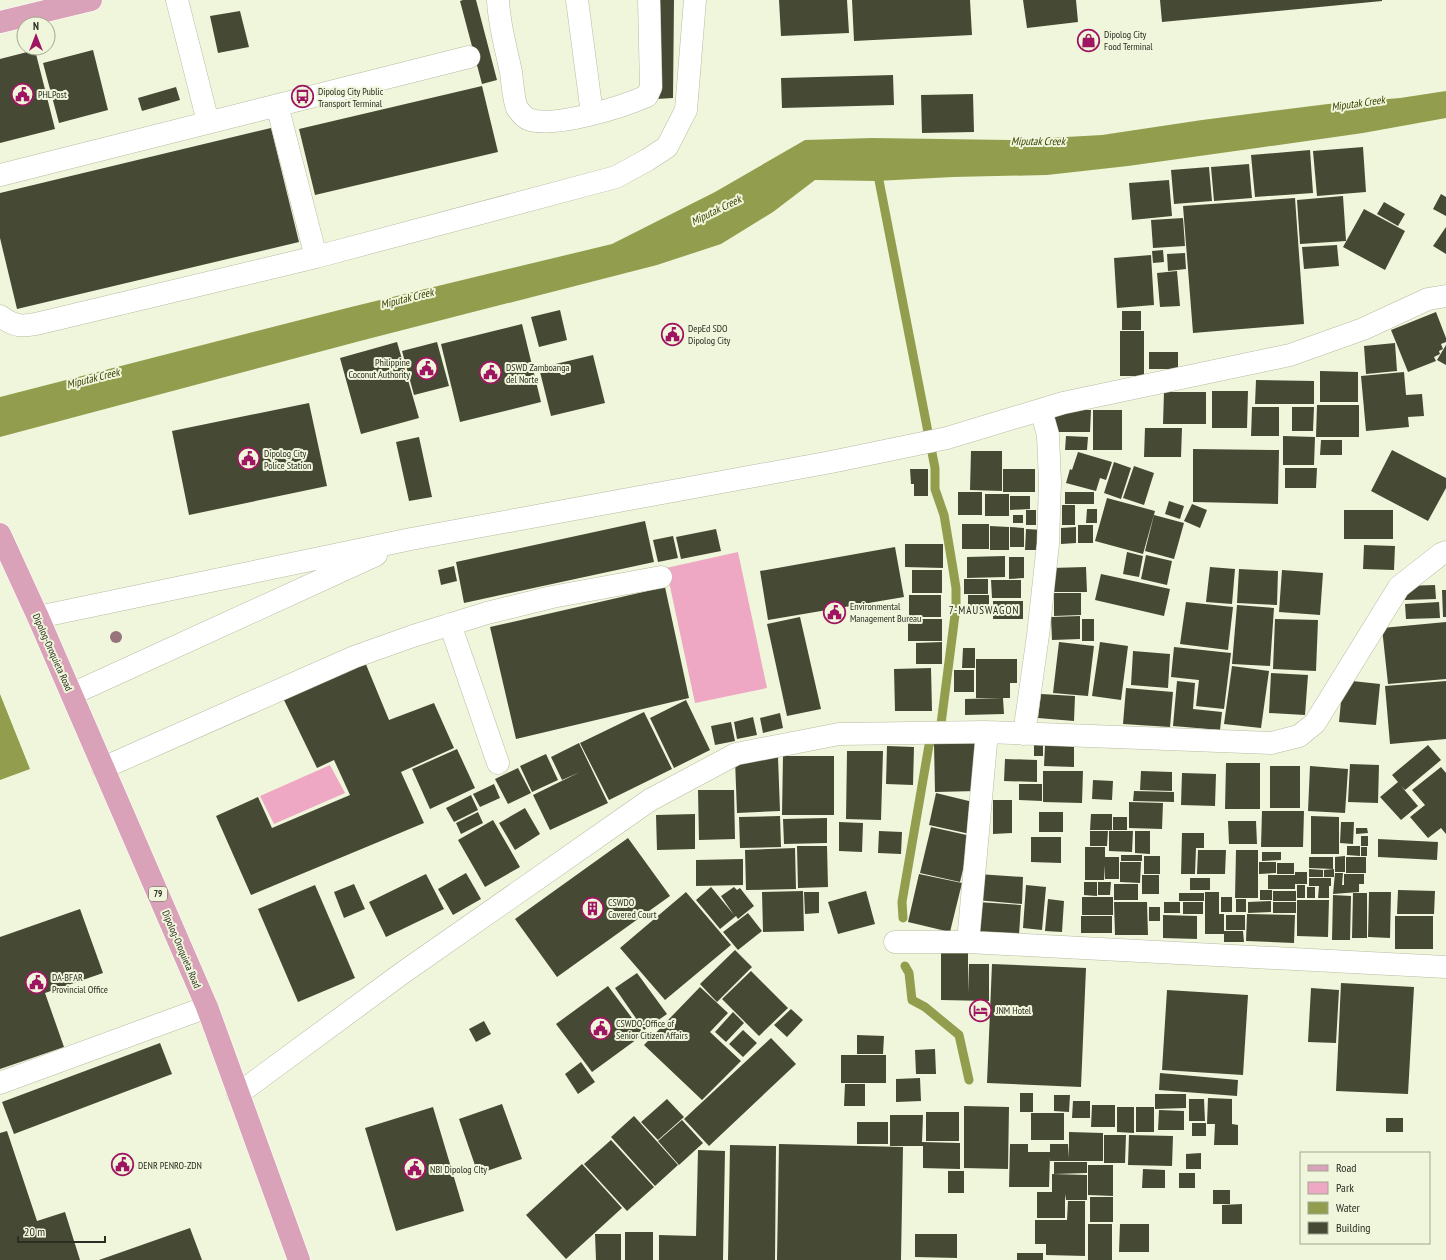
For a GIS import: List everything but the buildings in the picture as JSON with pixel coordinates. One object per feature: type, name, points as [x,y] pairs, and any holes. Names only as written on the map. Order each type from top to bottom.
[{"type":"main road","points":[[0,22],[91,0]]},
{"type":"main road","name":"Dipolog-Oroquieta Road","points":[[0,534],[72,694],[207,1007],[299,1260]]},
{"type":"street","points":[[177,0],[208,122]]},
{"type":"street","points":[[498,0],[498,16],[511,70],[517,109],[527,119],[549,122],[592,114],[634,102],[647,96],[651,87],[649,0]]},
{"type":"street","points":[[577,0],[592,114]]},
{"type":"street","points":[[0,316],[8,322],[24,326],[40,323],[316,257],[616,177],[667,147],[686,110],[695,0]]},
{"type":"street","points":[[0,175],[469,57]]},
{"type":"street","points":[[277,105],[316,257]]},
{"type":"street","points":[[38,617],[411,539],[824,464],[947,438],[1063,403],[1290,355],[1362,329],[1428,299],[1446,296]]},
{"type":"street","points":[[1024,734],[1038,635],[1048,544],[1050,482],[1048,435],[1041,410]]},
{"type":"street","points":[[72,694],[411,539]]},
{"type":"street","points":[[238,1094],[401,974],[650,800],[736,754],[838,734],[987,732],[1271,743],[1299,736],[1315,723],[1399,587],[1440,554],[1446,552]]},
{"type":"street","points":[[103,768],[354,657],[450,624],[552,597],[661,577]]},
{"type":"street","points":[[450,624],[498,763]]},
{"type":"street","points":[[968,942],[987,732]]},
{"type":"street","points":[[895,942],[968,942],[1446,967]]},
{"type":"street","points":[[0,1083],[207,1007]]},
{"type":"green space","points":[[738,552],[767,688],[695,703],[666,568]]},
{"type":"green space","points":[[330,765],[345,793],[274,824],[260,796]]},
{"type":"water","name":"Miputak Creek","points":[[1446,91],[1446,118],[1363,133],[1264,147],[1128,166],[1047,175],[953,177],[876,181],[815,180],[773,212],[721,244],[657,265],[360,341],[0,437],[0,397],[351,307],[612,244],[715,192],[805,140],[872,138],[1010,140],[1102,135],[1202,120],[1328,104],[1400,98]]},
{"type":"water","points":[[0,694],[30,769],[0,780]]},
{"type":"waterway","points":[[877,170],[935,468],[935,489],[944,515],[956,588],[956,607],[941,724],[929,745],[902,902],[903,918]]},
{"type":"waterway","points":[[905,966],[909,973],[912,1000],[925,1007],[959,1035],[969,1080]]},
{"type":"place","name":"Dipolog City Food Terminal","points":[[1089,40]]},
{"type":"place","name":"PHLPost","points":[[23,94]]},
{"type":"place","name":"Dipolog City Public Transport Terminal","points":[[303,97]]},
{"type":"place","name":"DepEd SDO Dipolog City","points":[[673,334]]},
{"type":"place","name":"Philippine Coconut Authority","points":[[426,368]]},
{"type":"place","name":"DSWD Zamboanga del Norte","points":[[491,373]]},
{"type":"place","name":"Dipolog City Police Station","points":[[249,459]]},
{"type":"place","name":"Environmental Management Bureau","points":[[834,612]]},
{"type":"place","name":"CSWDO Covered Court","points":[[592,908]]},
{"type":"place","name":"DA-BFAR Provincial Office","points":[[37,983]]},
{"type":"place","name":"JNM Hotel","points":[[981,1010]]},
{"type":"place","name":"CSWDO-Office of Senior Citizen Affairs","points":[[600,1029]]},
{"type":"place","name":"DENR PENRO-ZDN","points":[[123,1165]]},
{"type":"place","name":"NBI Dipolog CIty","points":[[415,1169]]},
{"type":"district","name":"7-MAUSWAGON","points":[[984,610]]}]
